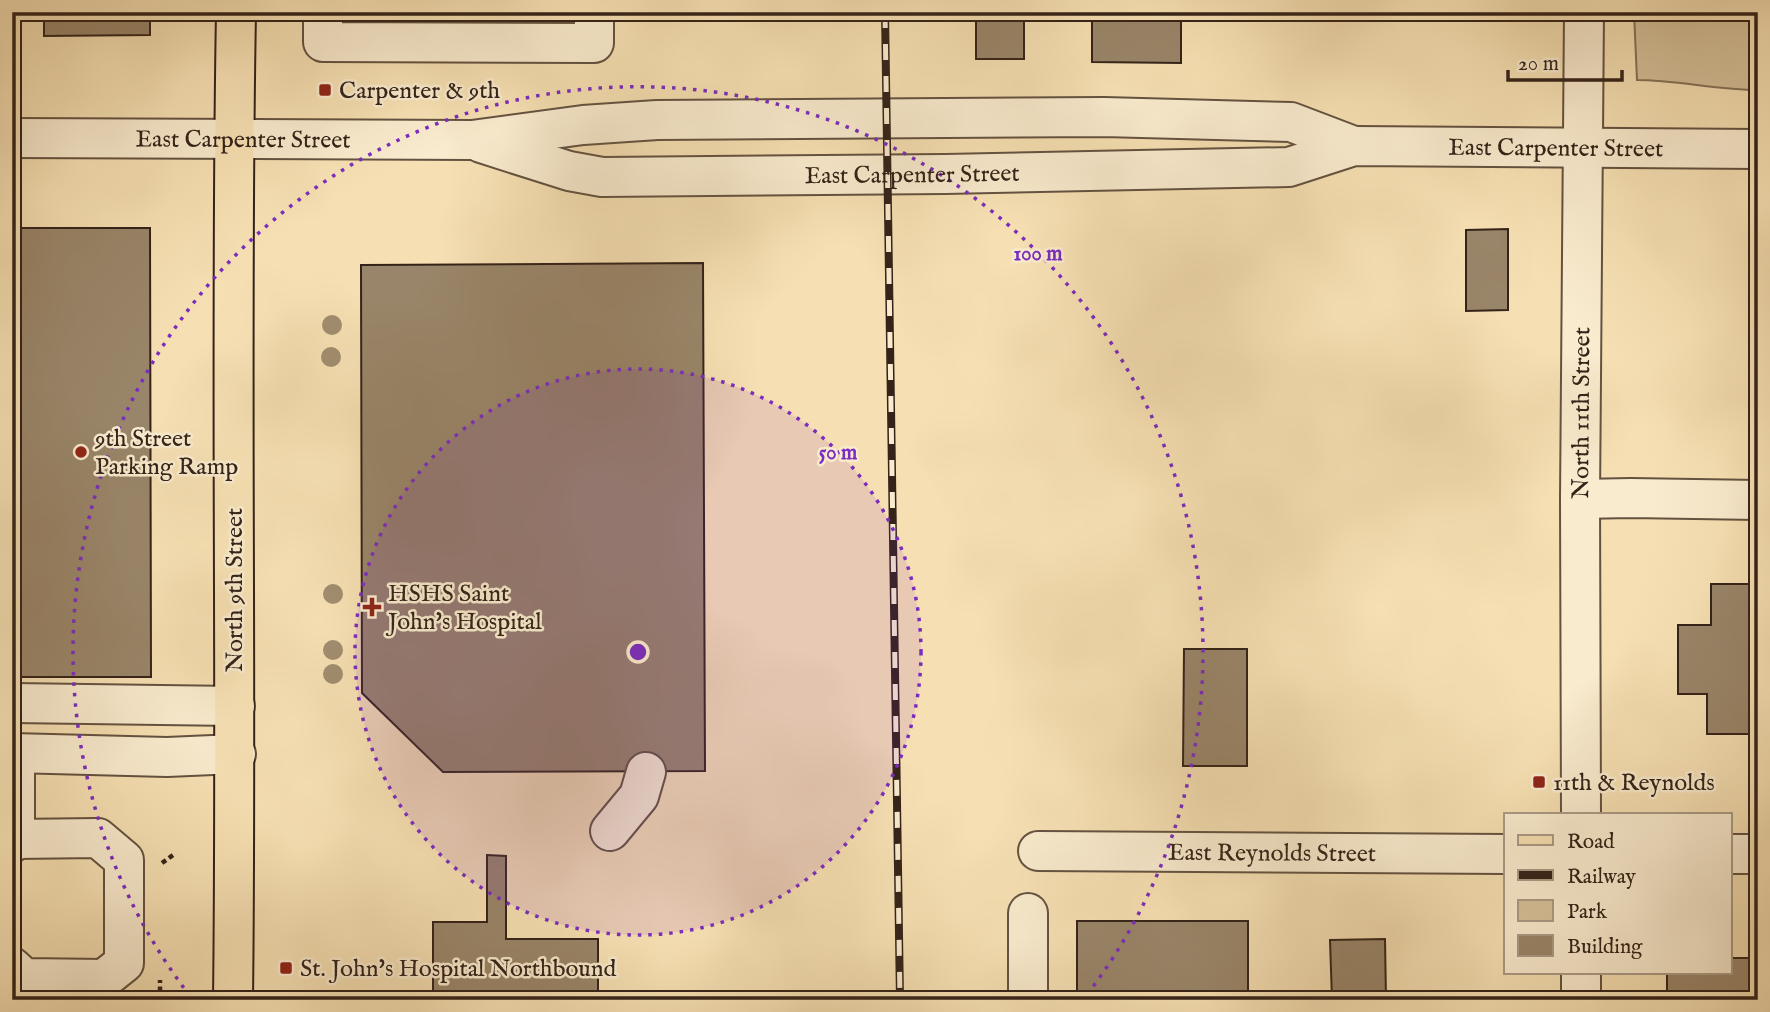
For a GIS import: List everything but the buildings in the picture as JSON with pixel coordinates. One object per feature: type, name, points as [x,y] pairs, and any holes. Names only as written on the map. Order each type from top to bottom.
[{"type":"main road","name":"North 9th Street","points":[[233,1000],[236,754],[236,12]]},
{"type":"street","points":[[323,12],[323,42],[425,27],[594,43],[594,12]]},
{"type":"street","name":"North 11th Street","points":[[1581,813],[1580,499],[1584,12]]},
{"type":"street","name":"East Carpenter Street","points":[[12,138],[472,140],[583,125],[657,120],[1104,117],[1291,122],[1354,146]]},
{"type":"street","name":"East Carpenter Street","points":[[472,140],[569,171],[602,177],[1289,167],[1354,146],[1758,149]]},
{"type":"street","points":[[1580,499],[1758,500]]},
{"type":"street","points":[[12,703],[235,706]]},
{"type":"street","points":[[12,967],[24,978],[104,979],[124,963],[124,860],[98,838],[13,841],[13,753],[167,757],[236,754]]},
{"type":"street","points":[[610,831],[639,796],[646,772]]},
{"type":"street","name":"East Reynolds Street","points":[[1038,851],[1504,854]]},
{"type":"street","points":[[1732,854],[1758,854]]},
{"type":"street","points":[[1027,913],[1028,1000]]},
{"type":"street","points":[[1581,974],[1581,1000]]},
{"type":"green space","points":[[1634,12],[1758,12],[1758,90],[1637,80]]},
{"type":"railway","points":[[885,12],[900,1000]]},
{"type":"place","name":"Carpenter & 9th","points":[[325,90]]},
{"type":"place","name":"9th Street Parking Ramp","points":[[81,452]]},
{"type":"place","name":"HSHS Saint John's Hospital","points":[[372,607]]},
{"type":"place","name":"11th & Reynolds","points":[[1539,782]]},
{"type":"place","name":"St. John's Hospital Northbound","points":[[286,968]]}]
